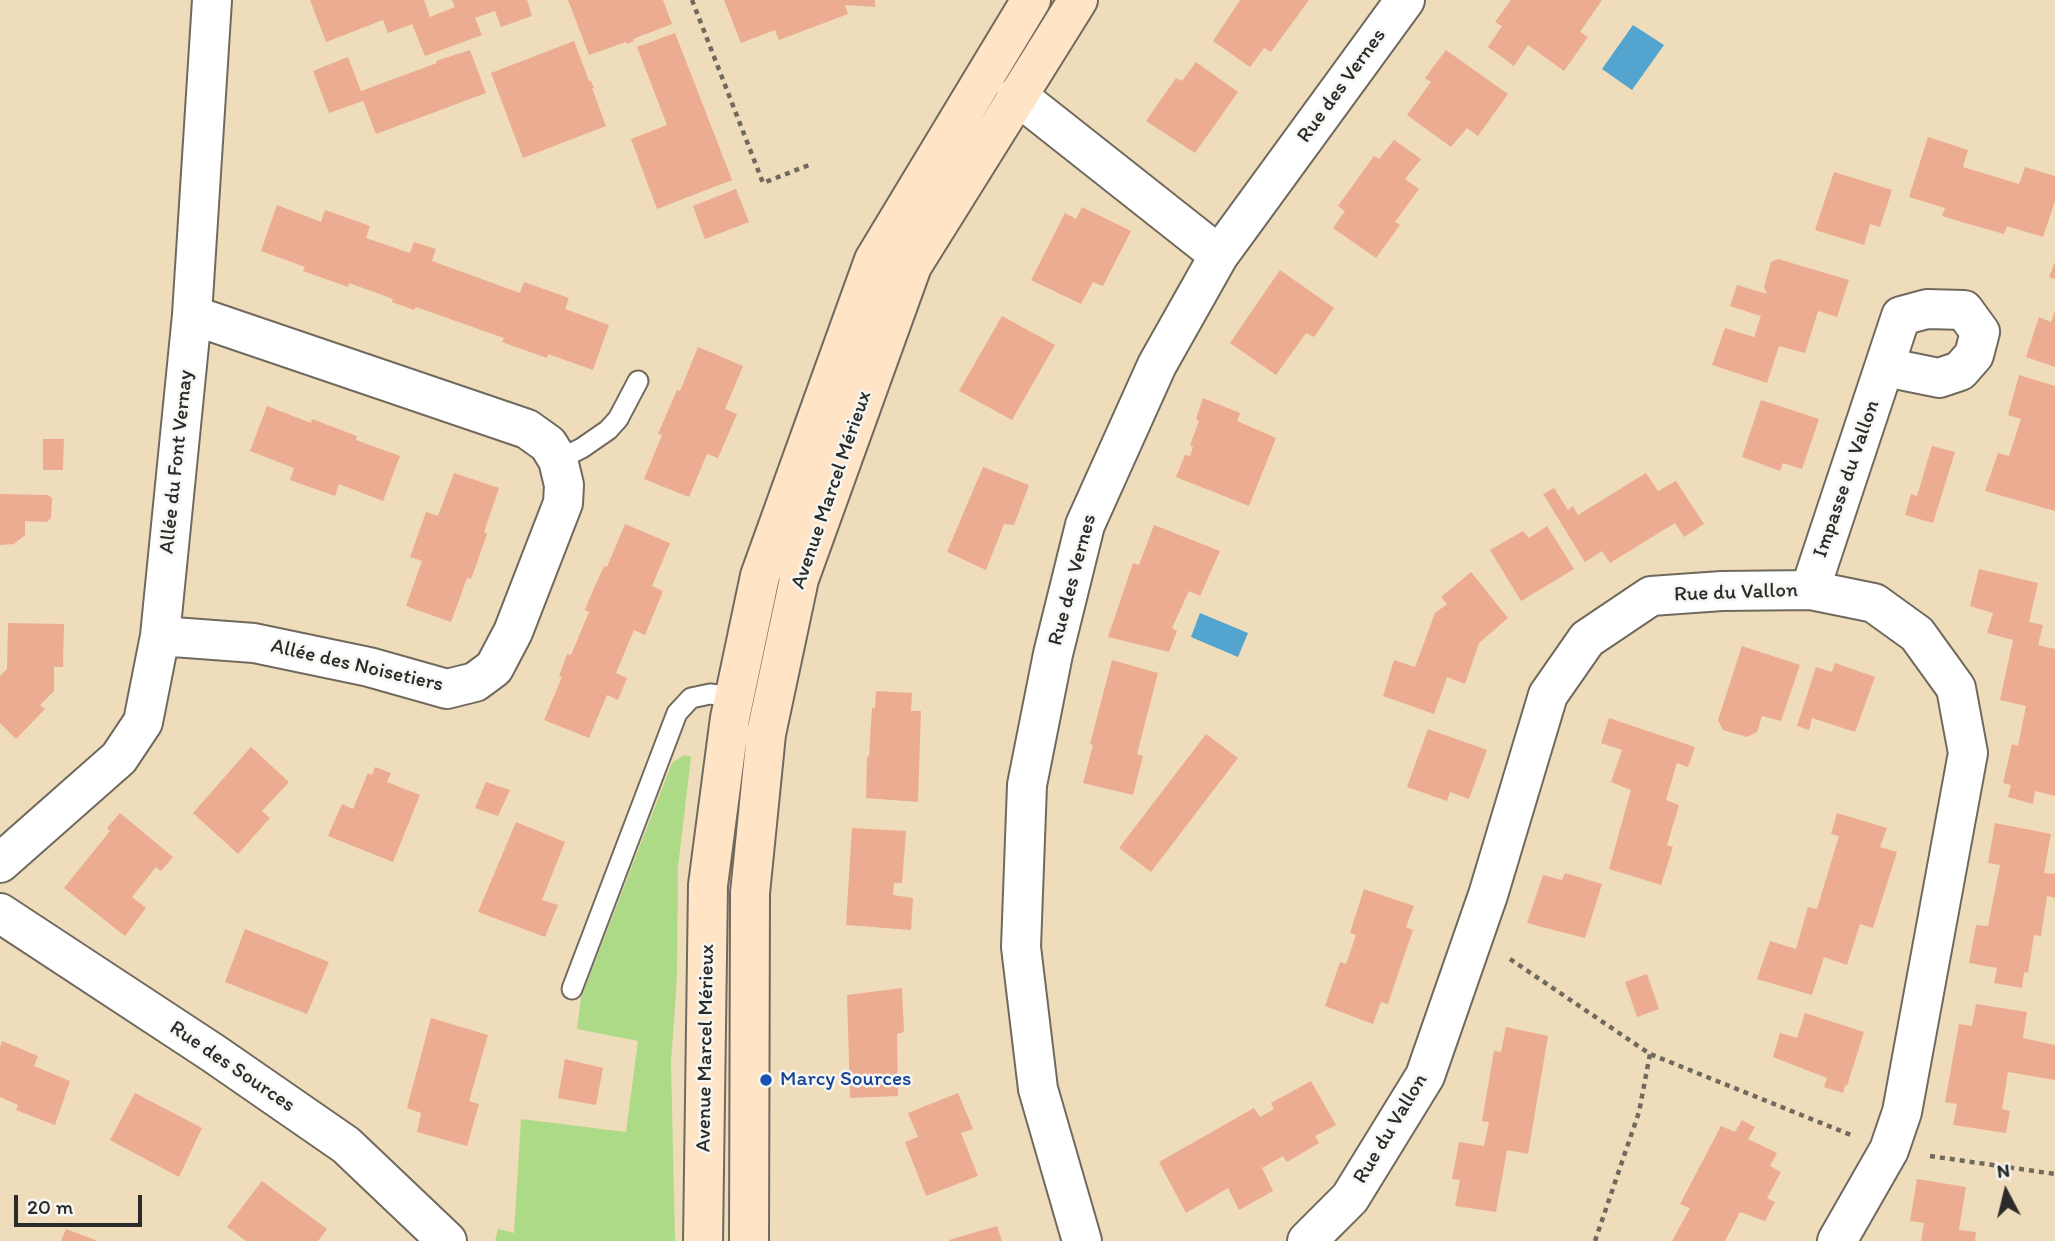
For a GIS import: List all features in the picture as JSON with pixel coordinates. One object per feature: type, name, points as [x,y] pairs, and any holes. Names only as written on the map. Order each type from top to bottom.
[{"type":"main road","name":"Avenue Marcel Mérieux","points":[[703,1241],[708,885],[734,697],[760,576],[874,260],[1031,0]]},
{"type":"main road","name":"Avenue Marcel Mérieux","points":[[749,1241],[750,893],[766,734],[799,579],[912,267],[1078,0]]},
{"type":"street","name":"Allée du Font Vernay","points":[[0,863],[119,758],[143,722],[160,636],[192,314],[212,0]]},
{"type":"street","name":"Rue des Vernes","points":[[1082,1241],[1038,1089],[1021,947],[1027,785],[1053,654],[1085,525],[1157,365],[1219,255],[1405,0]]},
{"type":"street","points":[[1016,97],[1219,255]]},
{"type":"street","points":[[192,314],[527,429],[548,444],[558,460]]},
{"type":"street","name":"Impasse du Vallon","points":[[1810,590],[1885,367]]},
{"type":"street","name":"Allée des Noisetiers","points":[[160,636],[254,643],[369,667],[447,689],[475,682],[494,668],[513,632],[563,503],[564,485],[558,460]]},
{"type":"street","name":"Rue du Vallon","points":[[1307,1241],[1350,1198],[1425,1076],[1488,895],[1548,695],[1587,639],[1651,596],[1721,591],[1810,590],[1874,603],[1917,634],[1956,688],[1968,753],[1902,1112],[1889,1150],[1837,1241]]},
{"type":"street","name":"Rue des Sources","points":[[0,913],[213,1053],[346,1145],[447,1241]]},
{"type":"lane","points":[[558,460],[608,430],[618,419],[638,381]]},
{"type":"lane","points":[[572,989],[677,713],[691,698],[710,694],[734,697]]},
{"type":"path","points":[[692,0],[763,183],[809,165]]},
{"type":"path","points":[[1474,935],[1650,1054],[1889,1150],[2055,1174]]},
{"type":"path","points":[[1595,1241],[1639,1112],[1650,1054]]},
{"type":"green space","points":[[684,755],[691,757],[678,867],[677,976],[671,1062],[675,1241],[495,1241],[498,1229],[514,1233],[521,1119],[626,1132],[638,1041],[577,1029],[581,998],[672,763]]},
{"type":"water","points":[[1633,25],[1664,45],[1632,90],[1602,69]]},
{"type":"water","points":[[1200,613],[1248,633],[1238,657],[1191,637]]},
{"type":"building","points":[[310,0],[424,0],[430,17],[455,7],[452,0],[527,0],[532,16],[501,27],[495,11],[475,18],[482,35],[425,56],[412,24],[388,33],[383,20],[326,42]]},
{"type":"building","points":[[568,0],[663,0],[672,24],[633,39],[634,41],[627,44],[626,42],[589,55]]},
{"type":"building","points":[[724,0],[875,0],[875,7],[845,5],[848,14],[779,40],[775,30],[741,43]]},
{"type":"building","points":[[1240,0],[1309,0],[1271,52],[1264,48],[1250,67],[1213,41]]},
{"type":"building","points":[[1511,0],[1602,0],[1580,32],[1588,37],[1564,71],[1528,45],[1514,66],[1488,47],[1502,26],[1495,22]]},
{"type":"building","points":[[675,33],[732,180],[657,209],[631,139],[667,125],[637,47]]},
{"type":"building","points":[[574,41],[594,88],[606,126],[523,158],[491,73]]},
{"type":"building","points":[[470,50],[486,93],[376,134],[363,101],[329,113],[313,71],[348,57],[361,91]]},
{"type":"building","points":[[1446,50],[1508,94],[1478,136],[1467,128],[1451,147],[1407,115],[1431,82],[1425,78]]},
{"type":"building","points":[[1196,62],[1238,92],[1195,153],[1146,121],[1176,78],[1182,81]]},
{"type":"building","points":[[1928,137],[1968,150],[1963,167],[2019,184],[2025,167],[2055,176],[2055,201],[2043,237],[2007,226],[2004,234],[1965,223],[1942,216],[1945,208],[1909,197]]},
{"type":"building","points":[[1394,140],[1421,159],[1405,179],[1419,189],[1395,222],[1400,225],[1376,258],[1333,228],[1345,211],[1338,206],[1374,156],[1379,159]]},
{"type":"building","points":[[1834,172],[1892,190],[1880,227],[1870,224],[1864,245],[1815,230]]},
{"type":"building","points":[[736,189],[749,222],[705,239],[693,206]]},
{"type":"building","points":[[277,205],[321,222],[325,210],[370,226],[366,238],[410,253],[414,242],[436,249],[432,261],[520,293],[524,282],[569,298],[565,309],[609,325],[593,370],[502,342],[504,338],[416,307],[414,310],[392,302],[393,299],[349,283],[348,287],[303,271],[305,267],[261,251]]},
{"type":"building","points":[[1082,207],[1131,231],[1103,286],[1093,282],[1081,304],[1031,280],[1065,213],[1076,219]]},
{"type":"building","points":[[1778,259],[1849,280],[1837,317],[1818,311],[1805,353],[1779,346],[1767,383],[1712,365],[1725,328],[1754,337],[1761,316],[1730,306],[1737,285],[1767,294],[1764,287],[1771,262]]},
{"type":"building","points":[[2055,262],[2055,279],[2049,277]]},
{"type":"building","points":[[1280,270],[1334,308],[1314,337],[1306,333],[1276,375],[1230,343]]},
{"type":"building","points":[[2055,311],[2055,367],[2026,357],[2039,317],[2051,322]]},
{"type":"building","points":[[1002,316],[1055,345],[1012,420],[959,391]]},
{"type":"building","points":[[698,347],[743,366],[725,409],[737,414],[718,458],[707,454],[689,497],[644,479],[662,435],[658,434]]},
{"type":"building","points":[[2019,375],[2055,386],[2055,511],[1985,491],[1998,453],[2009,456],[2021,419],[2008,415]]},
{"type":"building","points":[[1203,398],[1240,413],[1237,421],[1276,438],[1249,506],[1176,477],[1185,455],[1190,456],[1193,447],[1190,445],[1199,421],[1196,419]]},
{"type":"building","points":[[1761,400],[1819,419],[1802,469],[1783,463],[1780,471],[1742,457]]},
{"type":"building","points":[[267,406],[311,423],[312,419],[357,436],[356,440],[400,456],[383,501],[339,484],[335,496],[290,480],[294,468],[250,451]]},
{"type":"building","points":[[43,439],[64,439],[63,470],[43,470]]},
{"type":"building","points":[[1932,446],[1955,452],[1933,523],[1905,515],[1911,494],[1917,496]]},
{"type":"building","points":[[983,467],[1029,485],[1014,525],[1004,524],[986,570],[947,552]]},
{"type":"building","points":[[454,473],[499,488],[484,532],[487,534],[479,557],[471,579],[467,578],[451,622],[406,606],[422,561],[410,557],[426,512],[438,516]]},
{"type":"building","points":[[1646,473],[1658,491],[1676,481],[1704,524],[1684,537],[1675,523],[1610,563],[1602,551],[1585,562],[1543,494],[1554,488],[1568,510],[1573,506],[1578,515]]},
{"type":"building","points":[[0,494],[48,495],[52,498],[51,518],[47,522],[25,521],[25,535],[14,544],[0,545]]},
{"type":"building","points":[[625,524],[670,543],[652,586],[663,591],[645,635],[634,630],[616,673],[627,678],[618,700],[607,695],[589,738],[544,720],[562,677],[559,676],[567,654],[571,655],[589,612],[585,610],[594,588],[604,566],[607,567]]},
{"type":"building","points":[[1154,525],[1220,551],[1200,596],[1189,591],[1172,628],[1177,631],[1169,652],[1108,637],[1133,563],[1139,565]]},
{"type":"building","points":[[1547,526],[1574,569],[1521,601],[1490,550],[1523,531],[1529,538]]},
{"type":"building","points":[[1979,569],[2038,583],[2029,622],[2043,625],[2038,645],[2055,649],[2055,796],[2035,791],[2033,804],[2008,797],[2011,785],[2003,783],[2012,744],[2018,746],[2026,706],[2000,700],[2013,640],[1987,633],[1993,613],[1970,606]]},
{"type":"building","points":[[1471,572],[1508,618],[1479,643],[1465,684],[1447,677],[1434,714],[1383,696],[1394,660],[1415,667],[1435,613],[1447,604],[1441,597]]},
{"type":"building","points":[[8,623],[64,624],[63,667],[54,667],[54,691],[40,705],[45,709],[16,739],[0,723],[0,676],[7,669]]},
{"type":"building","points":[[1742,646],[1800,665],[1781,721],[1762,716],[1757,732],[1747,737],[1723,730],[1718,720]]},
{"type":"building","points":[[1112,660],[1158,673],[1137,754],[1143,756],[1133,795],[1083,783],[1093,745],[1090,744]]},
{"type":"building","points":[[1835,663],[1875,677],[1855,732],[1812,718],[1809,730],[1797,726],[1816,667],[1832,672]]},
{"type":"building","points":[[876,691],[912,693],[911,711],[921,711],[918,802],[866,798],[867,756],[869,757],[872,708],[875,708]]},
{"type":"building","points":[[1609,718],[1695,747],[1688,767],[1677,763],[1666,800],[1679,805],[1667,845],[1673,847],[1661,885],[1609,869],[1631,790],[1611,782],[1622,750],[1601,743]]},
{"type":"building","points":[[1428,729],[1487,750],[1469,799],[1450,792],[1447,801],[1407,787]]},
{"type":"building","points":[[1206,734],[1238,758],[1151,872],[1119,848]]},
{"type":"building","points":[[251,747],[289,782],[262,811],[270,818],[238,854],[193,813]]},
{"type":"building","points":[[375,767],[391,773],[387,782],[420,795],[393,862],[328,836],[342,804],[353,809],[368,773],[372,775]]},
{"type":"building","points":[[486,782],[510,790],[498,816],[475,808]]},
{"type":"building","points":[[120,813],[173,857],[161,871],[156,867],[132,897],[146,908],[125,936],[64,888],[110,831],[107,828]]},
{"type":"building","points":[[1837,813],[1887,828],[1880,847],[1897,852],[1873,928],[1860,924],[1847,965],[1824,957],[1812,995],[1757,979],[1770,941],[1796,949],[1808,907],[1817,909],[1839,836],[1831,834]]},
{"type":"building","points":[[516,822],[565,842],[542,900],[558,905],[545,937],[478,912]]},
{"type":"building","points":[[1995,823],[2051,834],[2044,873],[2055,874],[2055,898],[2047,896],[2041,936],[2034,935],[2028,973],[2024,972],[2022,988],[1994,983],[1997,968],[1969,963],[1976,925],[1988,926],[2000,865],[1988,863]]},
{"type":"building","points":[[852,828],[906,831],[902,883],[894,883],[893,895],[913,898],[911,930],[846,925]]},
{"type":"building","points":[[1565,873],[1602,884],[1585,938],[1527,923],[1543,875],[1562,880]]},
{"type":"building","points":[[1364,889],[1414,906],[1406,927],[1413,930],[1388,1004],[1381,1002],[1373,1024],[1325,1006],[1340,962],[1346,964],[1356,935],[1350,933]]},
{"type":"building","points":[[245,929],[329,962],[307,1014],[225,982]]},
{"type":"building","points":[[1647,974],[1659,1009],[1637,1017],[1625,982]]},
{"type":"building","points":[[902,988],[904,1032],[897,1034],[898,1096],[850,1098],[847,995]]},
{"type":"building","points":[[1976,1004],[2027,1012],[2023,1038],[2055,1045],[2055,1080],[2008,1072],[2002,1109],[2010,1111],[2006,1133],[1953,1125],[1957,1104],[1945,1102],[1959,1024],[1972,1026]]},
{"type":"building","points":[[1805,1013],[1864,1032],[1843,1093],[1824,1087],[1827,1078],[1773,1057],[1780,1033],[1797,1038]]},
{"type":"building","points":[[431,1018],[488,1035],[469,1101],[479,1104],[467,1146],[417,1132],[421,1113],[407,1108]]},
{"type":"building","points":[[1506,1027],[1548,1036],[1528,1154],[1507,1150],[1496,1212],[1455,1206],[1460,1180],[1452,1179],[1459,1142],[1484,1146],[1489,1122],[1482,1121],[1494,1051],[1501,1052]]},
{"type":"building","points":[[2,1041],[38,1056],[34,1066],[70,1081],[55,1125],[16,1110],[18,1105],[0,1097]]},
{"type":"building","points":[[565,1059],[603,1068],[596,1105],[558,1098]]},
{"type":"building","points":[[1311,1081],[1336,1125],[1315,1136],[1319,1143],[1287,1162],[1283,1156],[1262,1168],[1273,1191],[1239,1210],[1228,1188],[1186,1213],[1159,1162],[1254,1108],[1260,1117],[1274,1109],[1271,1103]]},
{"type":"building","points":[[135,1093],[202,1128],[179,1177],[110,1140]]},
{"type":"building","points":[[958,1093],[973,1129],[961,1133],[978,1176],[926,1196],[905,1142],[918,1137],[908,1113]]},
{"type":"building","points":[[1742,1120],[1755,1127],[1748,1139],[1777,1153],[1770,1166],[1781,1172],[1767,1198],[1775,1202],[1765,1221],[1740,1212],[1725,1241],[1672,1241],[1690,1208],[1680,1204],[1721,1126],[1735,1132]]},
{"type":"building","points":[[1917,1179],[1966,1187],[1959,1230],[1976,1232],[1975,1241],[1921,1241],[1924,1223],[1910,1221]]},
{"type":"building","points":[[262,1181],[327,1229],[318,1241],[246,1241],[227,1227]]},
{"type":"building","points":[[997,1226],[1002,1241],[949,1241],[949,1240]]},
{"type":"building","points":[[66,1229],[98,1241],[61,1241]]},
{"type":"place","name":"Marcy Sources","points":[[766,1080]]}]
